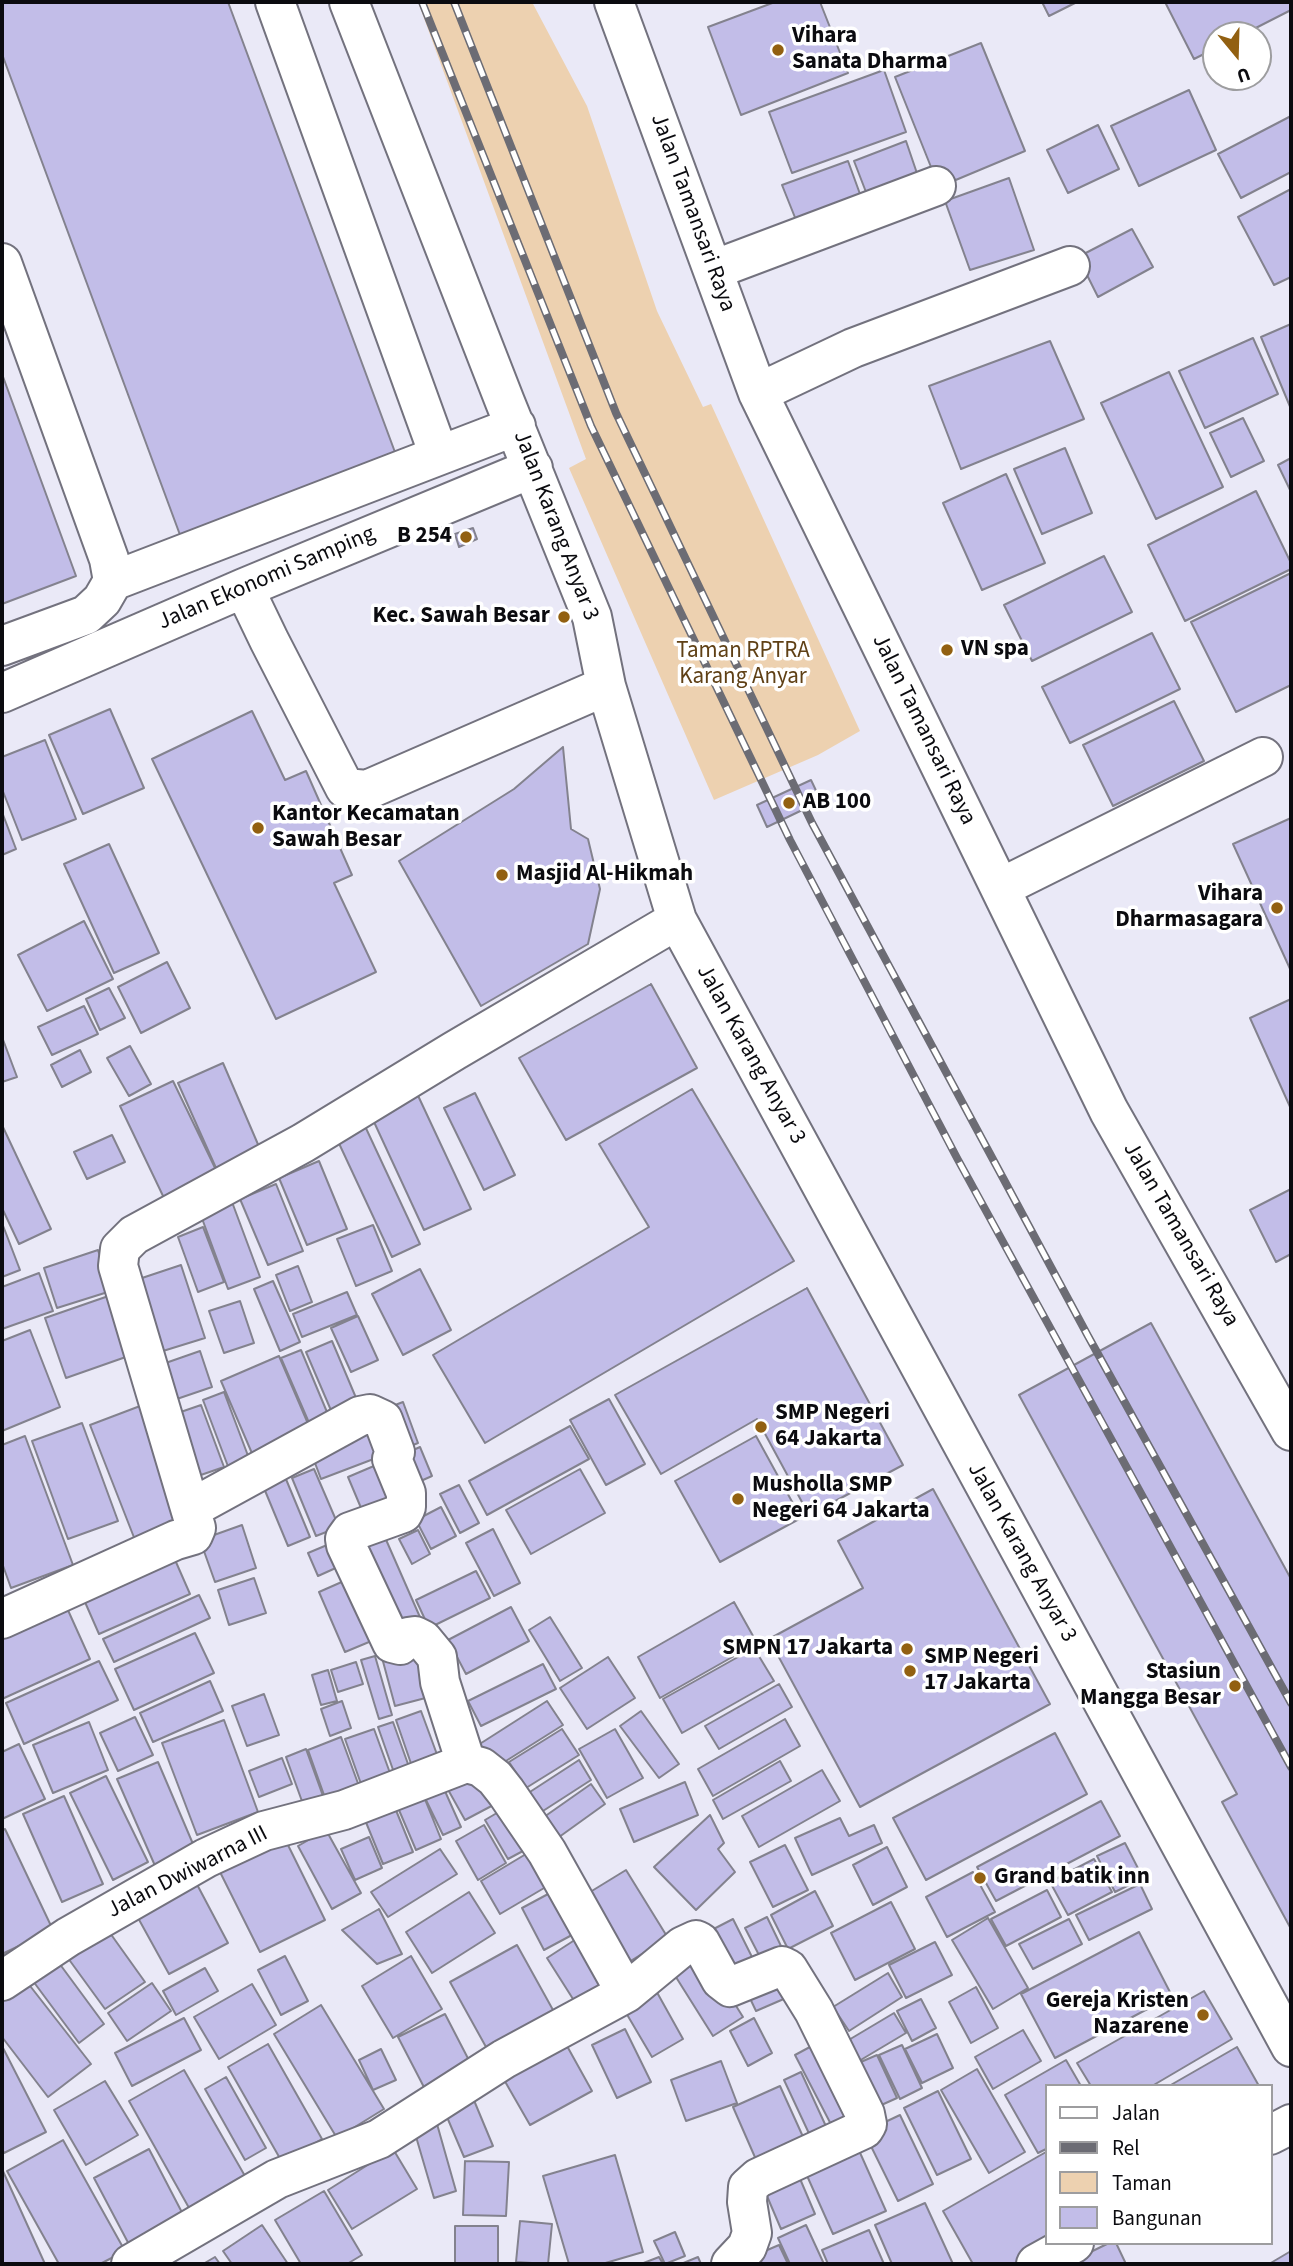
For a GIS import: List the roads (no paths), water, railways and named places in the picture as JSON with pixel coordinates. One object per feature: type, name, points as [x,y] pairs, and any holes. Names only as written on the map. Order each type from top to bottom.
[{"type":"street","points":[[275,2],[439,454]]},
{"type":"street","name":"Jalan Karang Anyar 3","points":[[349,2],[592,617],[606,686],[677,920],[1291,2047]]},
{"type":"street","name":"Jalan Tamansari Raya","points":[[614,2],[758,393],[1109,1111],[1291,1431]]},
{"type":"street","points":[[713,270],[936,186]]},
{"type":"street","points":[[2,263],[109,559],[113,581]]},
{"type":"street","points":[[758,393],[853,348],[1070,266]]},
{"type":"street","points":[[2,646],[86,615],[102,600],[113,581],[516,426]]},
{"type":"street","name":"Jalan Ekonomi Samping","points":[[2,693],[244,588],[533,468]]},
{"type":"street","points":[[244,588],[345,788],[367,790],[606,686]]},
{"type":"street","points":[[1000,888],[1263,757]]},
{"type":"street","points":[[184,1524],[118,1266],[120,1250],[134,1235],[303,1143],[677,920]]},
{"type":"street","points":[[3,1615],[184,1524],[360,1416],[370,1414],[383,1420],[395,1452],[392,1461],[407,1493],[406,1507],[403,1513],[350,1532],[345,1539],[346,1545],[392,1643],[400,1645],[408,1637],[415,1636],[423,1640],[437,1657],[440,1682],[466,1763],[481,1767],[495,1778],[506,1792],[547,1852],[626,1993]]},
{"type":"street","name":"Jalan Dwiwarna III","points":[[2,1981],[68,1937],[206,1858],[264,1831],[344,1810],[466,1763]]},
{"type":"street","points":[[131,2264],[277,2179],[379,2139],[504,2059],[626,1993],[683,1947],[696,1940],[700,1942],[721,1980],[730,1987],[782,1966],[788,1969],[814,2011],[865,2114],[867,2124],[864,2129],[758,2178],[748,2188],[747,2202],[752,2233],[747,2247],[731,2264]]},
{"type":"street","points":[[1272,2134],[1291,2124]]},
{"type":"street","points":[[1036,2264],[1070,2245]]},
{"type":"railway","points":[[422,2],[591,426],[790,840],[957,1158],[1291,1767]]},
{"type":"railway","points":[[454,2],[616,413],[812,823],[1088,1336],[1291,1703]]},
{"type":"place","name":"Vihara Sanata Dharma","points":[[778,50]]},
{"type":"place","name":"B 254","points":[[466,537]]},
{"type":"place","name":"Kec. Sawah Besar","points":[[564,617]]},
{"type":"place","name":"VN spa","points":[[947,650]]},
{"type":"place","name":"AB 100","points":[[789,803]]},
{"type":"place","name":"Kantor Kecamatan Sawah Besar","points":[[258,828]]},
{"type":"place","name":"Masjid Al-Hikmah","points":[[502,875]]},
{"type":"place","name":"Vihara Dharmasagara","points":[[1277,908]]},
{"type":"place","name":"SMP Negeri 64 Jakarta","points":[[761,1427]]},
{"type":"place","name":"Musholla SMP Negeri 64 Jakarta","points":[[738,1499]]},
{"type":"place","name":"SMPN 17 Jakarta","points":[[907,1649]]},
{"type":"place","name":"SMP Negeri 17 Jakarta","points":[[910,1671]]},
{"type":"place","name":"Stasiun Mangga Besar","points":[[1235,1686]]},
{"type":"place","name":"Grand batik inn","points":[[980,1878]]},
{"type":"place","name":"Gereja Kristen Nazarene","points":[[1203,2015]]},
{"type":"park label","name":"Taman RPTRA Karang Anyar","points":[[743,665]]}]
